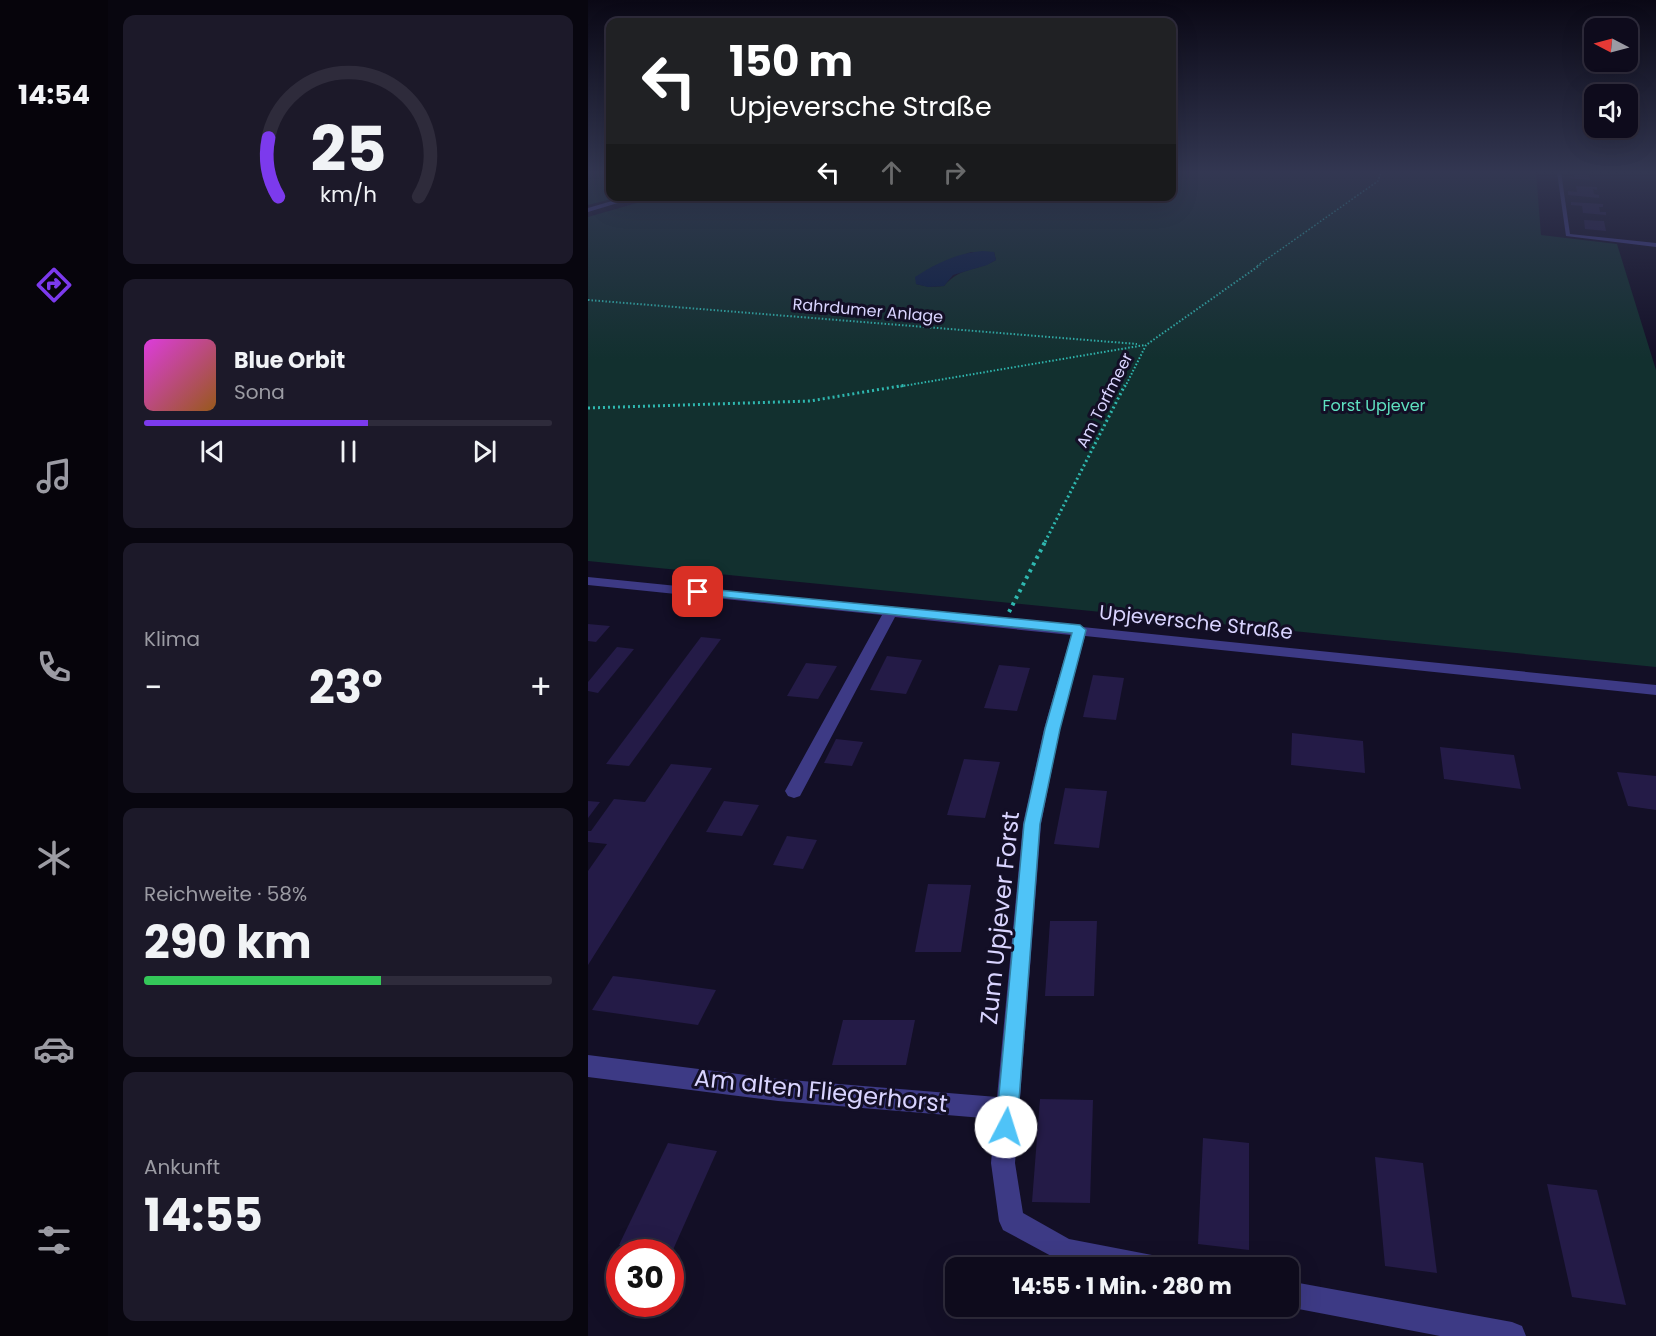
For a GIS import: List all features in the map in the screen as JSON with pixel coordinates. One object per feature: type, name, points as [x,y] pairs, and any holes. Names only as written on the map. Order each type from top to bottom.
[{"type":"street","name":"Upjeversche Straße","points":[[588,581],[1656,690]]},
{"type":"street","points":[[794,791],[891,611]]},
{"type":"street","name":"Zum Upjever Forst","points":[[1008,1108],[1032,824],[1052,729],[1080,630]]},
{"type":"street","name":"Am alten Fliegerhorst","points":[[588,1066],[778,1090],[1008,1108]]},
{"type":"street","points":[[1008,1108],[1003,1163],[1012,1221],[1066,1251],[1096,1257]]},
{"type":"street","points":[[1299,1295],[1512,1336]]},
{"type":"lane","points":[[1568,234],[1656,245]]},
{"type":"path","name":"Am Torfmeer","points":[[1005,622],[1146,345],[1303,234]]},
{"type":"path","name":"Rahrdumer Anlage","points":[[588,300],[1146,345]]},
{"type":"path","points":[[588,408],[810,401],[1146,345]]},
{"type":"green space","name":"Forst Upjever","points":[[588,234],[1541,234],[1617,244],[1656,370],[1656,667],[588,561]],"holes":[[[971,252],[994,252],[996,260],[956,275],[944,286],[929,287],[916,284],[932,267]]]},
{"type":"water","points":[[983,251],[994,252],[996,260],[953,275],[944,286],[928,287],[916,284],[915,277],[939,263],[956,256]]},
{"type":"building","points":[[588,624],[610,626],[596,642],[588,641]]},
{"type":"building","points":[[701,637],[721,639],[629,766],[606,764]]},
{"type":"building","points":[[617,647],[634,649],[598,693],[588,691],[588,682]]},
{"type":"building","points":[[887,656],[922,660],[906,694],[870,690]]},
{"type":"building","points":[[806,663],[837,666],[818,699],[787,696]]},
{"type":"building","points":[[999,665],[1030,668],[1017,711],[984,708]]},
{"type":"building","points":[[1093,675],[1124,678],[1116,720],[1083,717]]},
{"type":"building","points":[[1292,733],[1363,741],[1365,773],[1291,765]]},
{"type":"building","points":[[836,739],[863,742],[852,766],[824,763]]},
{"type":"building","points":[[1440,747],[1514,755],[1521,789],[1444,779]]},
{"type":"building","points":[[964,759],[1000,762],[985,818],[947,815]]},
{"type":"building","points":[[671,764],[712,768],[588,965],[588,871],[607,844],[588,842],[588,831],[591,831],[614,799],[645,802]]},
{"type":"building","points":[[1617,772],[1656,776],[1656,810],[1628,806]]},
{"type":"building","points":[[1065,788],[1107,791],[1099,848],[1054,844]]},
{"type":"building","points":[[588,801],[600,802],[588,818]]},
{"type":"building","points":[[724,801],[759,805],[742,836],[706,832]]},
{"type":"building","points":[[787,836],[817,840],[803,869],[773,865]]},
{"type":"building","points":[[928,884],[971,885],[961,952],[915,952]]},
{"type":"building","points":[[1050,921],[1097,921],[1094,996],[1045,996]]},
{"type":"building","points":[[613,976],[716,990],[698,1025],[592,1010]]},
{"type":"building","points":[[843,1020],[915,1020],[906,1065],[832,1065]]},
{"type":"building","points":[[1040,1099],[1093,1100],[1090,1203],[1032,1202]]},
{"type":"building","points":[[1203,1138],[1249,1143],[1249,1250],[1198,1244]]},
{"type":"building","points":[[668,1143],[717,1151],[678,1239],[622,1239]]},
{"type":"building","points":[[1375,1157],[1423,1163],[1437,1273],[1385,1266]]},
{"type":"building","points":[[1547,1184],[1597,1190],[1626,1305],[1572,1297]]},
{"type":"route","points":[[698,592],[1080,630],[1052,729],[1032,824],[1006,1127]]}]
